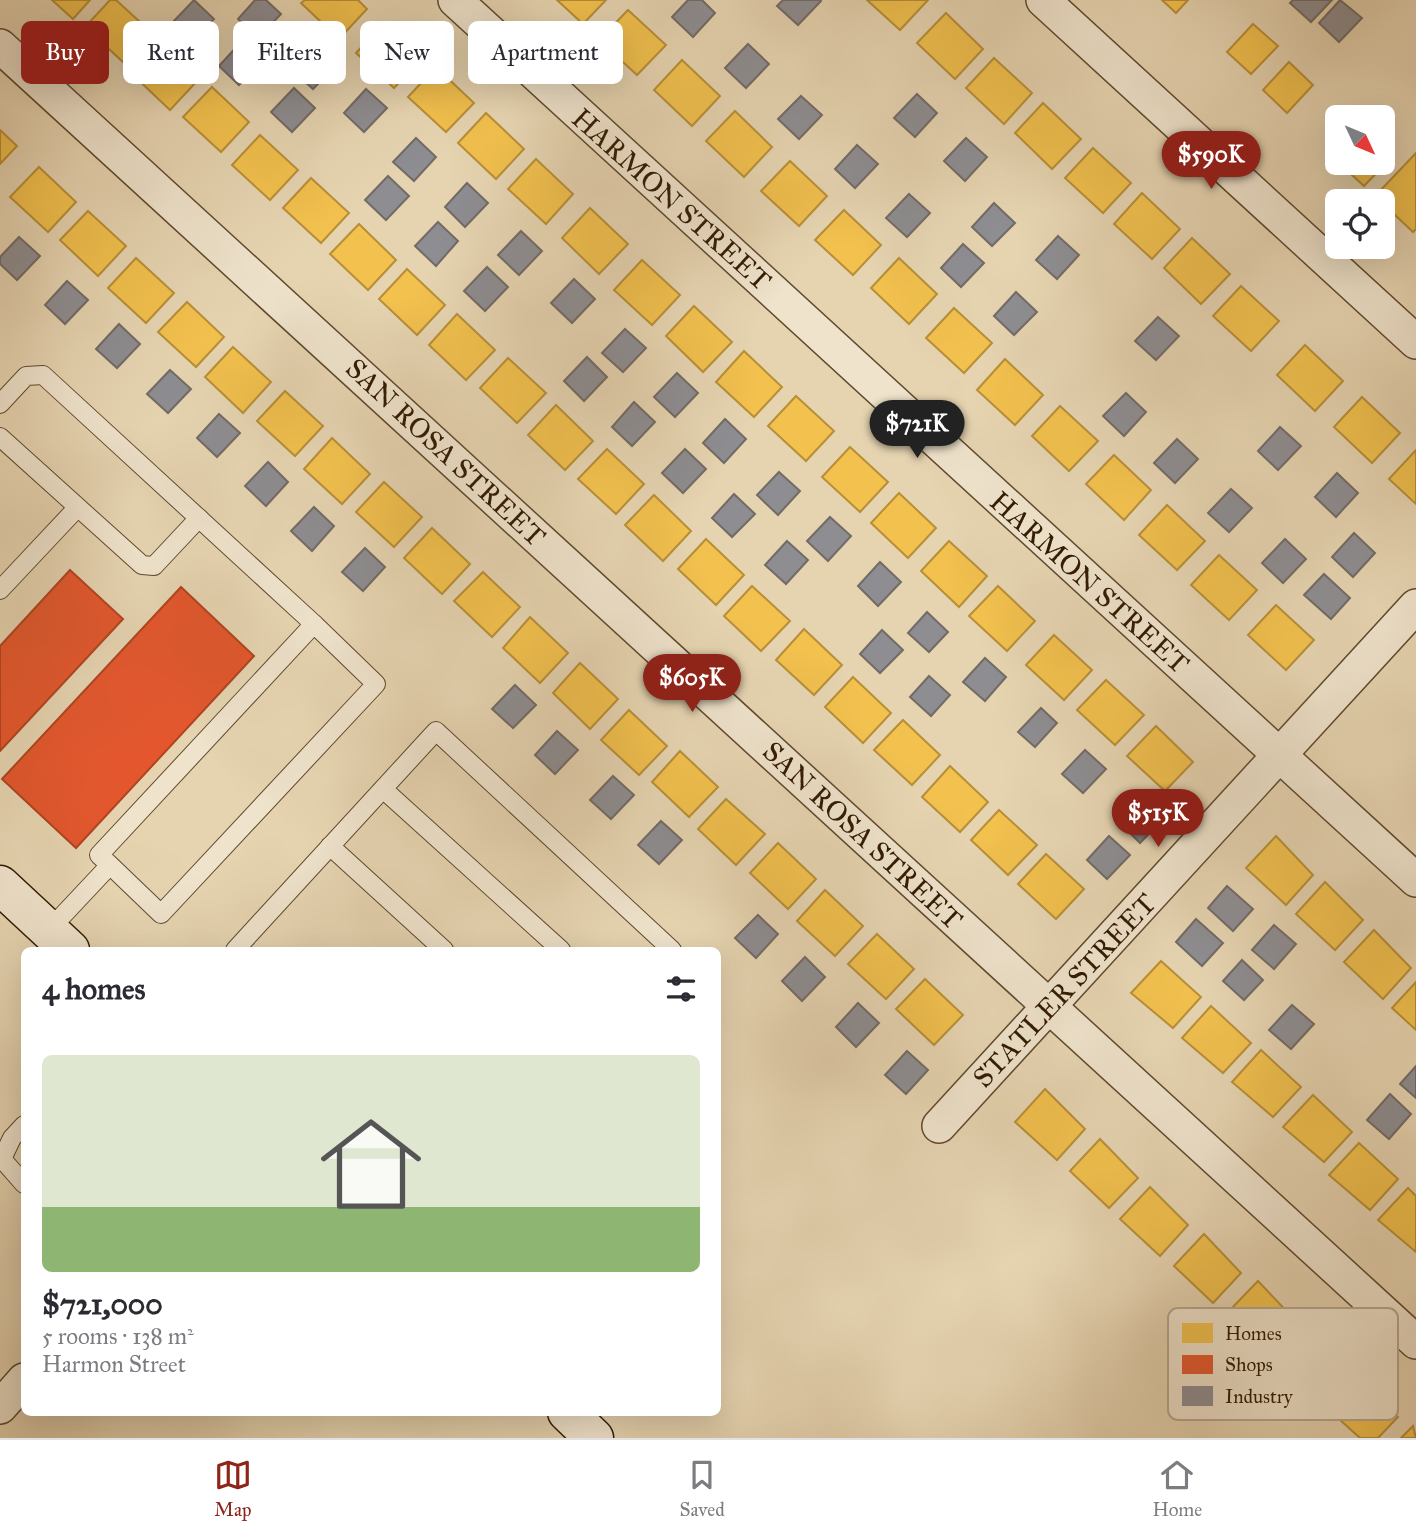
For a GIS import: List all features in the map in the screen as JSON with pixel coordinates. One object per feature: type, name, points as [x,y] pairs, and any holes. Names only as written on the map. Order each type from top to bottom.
[{"type":"main road","points":[[0,885],[59,940]]},
{"type":"main road","points":[[571,1416],[594,1438]]},
{"type":"street","name":"HARMON STREET","points":[[455,0],[1416,880]]},
{"type":"street","points":[[1043,0],[1416,342]]},
{"type":"street","name":"SAN ROSA STREET","points":[[0,46],[1379,1308]]},
{"type":"street","name":"STATLER STREET","points":[[939,1126],[1416,606]]},
{"type":"street","name":"SAN ROSA STREET","points":[[1398,1326],[1416,1342]]},
{"type":"street","points":[[0,1407],[21,1383]]},
{"type":"lane","points":[[0,404],[26,376],[43,375],[314,624],[376,684],[161,914],[99,855],[314,624]]},
{"type":"lane","points":[[0,436],[142,565],[154,566],[199,519]]},
{"type":"lane","points":[[0,590],[77,508]]},
{"type":"lane","points":[[238,947],[436,731],[670,947]]},
{"type":"lane","points":[[383,789],[558,947]]},
{"type":"lane","points":[[330,846],[440,947]]},
{"type":"lane","points":[[59,940],[110,865]]},
{"type":"lane","points":[[21,1128],[12,1138],[2,1159],[21,1181]]},
{"type":"building: Homes","points":[[52,0],[90,0],[73,19]]},
{"type":"building: Homes","points":[[110,0],[116,0],[139,21],[123,21],[123,62],[109,49],[109,21],[91,21]]},
{"type":"building: Homes","points":[[305,0],[358,0],[367,9],[346,32],[346,21],[320,21],[301,3]]},
{"type":"building: Homes","points":[[557,0],[606,0],[586,21],[580,21]]},
{"type":"building: Homes","points":[[867,0],[928,0],[900,30]]},
{"type":"building: Homes","points":[[1162,0],[1188,0],[1176,13]]},
{"type":"building: Homes","points":[[628,10],[666,45],[637,75],[623,62],[623,21],[617,21]]},
{"type":"building: Homes","points":[[946,13],[983,49],[955,79],[917,43]]},
{"type":"building: Homes","points":[[1253,24],[1278,46],[1251,74],[1227,52]]},
{"type":"building: Homes","points":[[994,58],[1032,93],[1004,124],[966,88]]},
{"type":"building: Homes","points":[[682,60],[720,96],[692,126],[654,90]]},
{"type":"building: Homes","points":[[1289,62],[1313,85],[1287,113],[1263,90]]},
{"type":"building: Homes","points":[[143,84],[194,84],[170,110]]},
{"type":"building: Homes","points":[[420,84],[454,84],[474,103],[446,132],[408,97]]},
{"type":"building: Homes","points":[[212,87],[249,122],[221,152],[183,117]]},
{"type":"building: Homes","points":[[1043,103],[1081,139],[1052,169],[1015,133]]},
{"type":"building: Homes","points":[[735,111],[772,147],[744,177],[706,141]]},
{"type":"building: Homes","points":[[486,113],[524,149],[496,179],[458,143]]},
{"type":"building: Homes","points":[[0,130],[17,146],[0,164]]},
{"type":"building: Homes","points":[[260,135],[298,170],[270,200],[232,165]]},
{"type":"building: Homes","points":[[1093,148],[1131,183],[1103,213],[1065,178]]},
{"type":"building: Homes","points":[[1416,153],[1416,229],[1413,232],[1395,215],[1395,189],[1382,189]]},
{"type":"building: Homes","points":[[536,159],[573,194],[546,224],[508,189]]},
{"type":"building: Homes","points":[[790,161],[827,196],[799,226],[761,191]]},
{"type":"building: Homes","points":[[39,167],[76,202],[48,232],[10,197]]},
{"type":"building: Homes","points":[[1352,175],[1375,175],[1364,186]]},
{"type":"building: Homes","points":[[311,178],[349,213],[321,243],[283,208]]},
{"type":"building: Homes","points":[[1142,193],[1180,229],[1152,259],[1114,224]]},
{"type":"building: Homes","points":[[590,208],[628,244],[599,274],[562,238]]},
{"type":"building: Homes","points":[[844,210],[881,245],[853,275],[815,240]]},
{"type":"building: Homes","points":[[88,211],[126,246],[98,276],[60,240]]},
{"type":"building: Homes","points":[[359,224],[396,260],[368,290],[330,254]]},
{"type":"building: Homes","points":[[1192,238],[1230,274],[1201,304],[1164,268]]},
{"type":"building: Homes","points":[[136,258],[174,293],[146,323],[108,288]]},
{"type":"building: Homes","points":[[899,258],[937,294],[909,324],[871,288]]},
{"type":"building: Homes","points":[[642,260],[680,295],[652,325],[614,290]]},
{"type":"building: Homes","points":[[407,269],[445,305],[417,335],[379,299]]},
{"type":"building: Homes","points":[[1241,286],[1279,321],[1251,351],[1213,316]]},
{"type":"building: Homes","points":[[187,302],[224,337],[196,367],[158,332]]},
{"type":"building: Homes","points":[[694,306],[732,342],[703,372],[666,336]]},
{"type":"building: Homes","points":[[954,308],[992,343],[964,373],[926,338]]},
{"type":"building: Homes","points":[[457,314],[495,350],[466,380],[429,345]]},
{"type":"building: Homes","points":[[1305,345],[1343,381],[1315,411],[1277,375]]},
{"type":"building: Homes","points":[[233,347],[271,382],[243,413],[205,377]]},
{"type":"building: Homes","points":[[744,351],[782,387],[754,417],[716,382]]},
{"type":"building: Homes","points":[[508,358],[546,393],[517,423],[480,388]]},
{"type":"building: Homes","points":[[1005,359],[1043,395],[1015,425],[977,390]]},
{"type":"building: Homes","points":[[285,391],[323,426],[295,456],[257,421]]},
{"type":"building: Homes","points":[[796,396],[834,431],[806,461],[768,426]]},
{"type":"building: Homes","points":[[1362,397],[1400,433],[1372,463],[1334,427]]},
{"type":"building: Homes","points":[[556,405],[593,441],[565,470],[528,435]]},
{"type":"building: Homes","points":[[1060,406],[1098,441],[1069,471],[1032,436]]},
{"type":"building: Homes","points":[[332,438],[370,474],[342,504],[304,469]]},
{"type":"building: Homes","points":[[850,447],[888,482],[860,512],[822,477]]},
{"type":"building: Homes","points":[[607,449],[644,484],[616,514],[578,479]]},
{"type":"building: Homes","points":[[1416,450],[1416,504],[1389,479]]},
{"type":"building: Homes","points":[[1114,455],[1151,490],[1124,520],[1086,484]]},
{"type":"building: Homes","points":[[384,482],[422,517],[394,547],[356,512]]},
{"type":"building: Homes","points":[[899,493],[936,528],[908,558],[871,523]]},
{"type":"building: Homes","points":[[654,495],[691,531],[663,561],[625,525]]},
{"type":"building: Homes","points":[[1167,505],[1205,541],[1177,570],[1139,535]]},
{"type":"building: Homes","points":[[432,528],[470,564],[442,594],[404,558]]},
{"type":"building: Homes","points":[[706,539],[744,575],[716,605],[678,569]]},
{"type":"building: Homes","points":[[949,541],[987,576],[959,607],[921,571]]},
{"type":"building: Homes","points":[[1219,555],[1257,590],[1229,620],[1191,585]]},
{"type":"building: Homes","points":[[483,572],[520,607],[492,637],[454,601]]},
{"type":"building: Homes","points":[[752,586],[790,621],[761,651],[724,616]]},
{"type":"building: Homes","points":[[998,586],[1035,621],[1007,651],[969,616]]},
{"type":"building: Homes","points":[[1276,605],[1314,640],[1286,670],[1248,635]]},
{"type":"building: Homes","points":[[530,617],[568,653],[540,683],[503,648]]},
{"type":"building: Homes","points":[[804,629],[842,665],[814,695],[776,660]]},
{"type":"building: Homes","points":[[1054,635],[1092,670],[1064,700],[1026,665]]},
{"type":"building: Homes","points":[[580,663],[618,699],[590,729],[553,693]]},
{"type":"building: Homes","points":[[853,677],[891,713],[863,743],[825,707]]},
{"type":"building: Homes","points":[[1106,680],[1144,715],[1115,745],[1077,710]]},
{"type":"building: Homes","points":[[629,710],[667,746],[639,775],[601,740]]},
{"type":"building: Homes","points":[[903,720],[940,755],[912,785],[874,750]]},
{"type":"building: Homes","points":[[1156,726],[1193,762],[1165,791],[1127,756]]},
{"type":"building: Homes","points":[[680,751],[718,787],[689,817],[652,782]]},
{"type":"building: Homes","points":[[950,766],[988,802],[960,832],[922,797]]},
{"type":"building: Homes","points":[[726,799],[765,834],[736,865],[698,829]]},
{"type":"building: Homes","points":[[999,810],[1037,845],[1008,875],[971,840]]},
{"type":"building: Homes","points":[[1276,836],[1313,875],[1286,905],[1246,868]]},
{"type":"building: Homes","points":[[778,843],[816,879],[788,909],[750,873]]},
{"type":"building: Homes","points":[[1046,854],[1084,889],[1056,919],[1018,884]]},
{"type":"building: Homes","points":[[1325,882],[1363,920],[1335,950],[1296,914]]},
{"type":"building: Homes","points":[[825,890],[863,926],[835,956],[797,921]]},
{"type":"building: Homes","points":[[1374,930],[1411,968],[1383,999],[1344,962]]},
{"type":"building: Homes","points":[[877,934],[914,969],[886,999],[848,964]]},
{"type":"building: Homes","points":[[1161,961],[1201,997],[1173,1028],[1131,993]]},
{"type":"building: Homes","points":[[925,979],[963,1015],[934,1045],[896,1009]]},
{"type":"building: Homes","points":[[1416,982],[1416,1030],[1392,1008]]},
{"type":"building: Homes","points":[[1211,1006],[1251,1043],[1223,1073],[1182,1038]]},
{"type":"building: Homes","points":[[1261,1050],[1301,1087],[1273,1117],[1232,1082]]},
{"type":"building: Homes","points":[[1045,1089],[1085,1129],[1057,1160],[1015,1122]]},
{"type":"building: Homes","points":[[1313,1095],[1352,1132],[1324,1162],[1283,1127]]},
{"type":"building: Homes","points":[[1100,1139],[1138,1178],[1109,1208],[1070,1171]]},
{"type":"building: Homes","points":[[1359,1143],[1398,1179],[1370,1210],[1329,1175]]},
{"type":"building: Homes","points":[[1150,1187],[1188,1225],[1160,1256],[1120,1219]]},
{"type":"building: Homes","points":[[1408,1188],[1416,1196],[1416,1252],[1378,1220]]},
{"type":"building: Homes","points":[[1204,1234],[1241,1273],[1213,1303],[1174,1266]]},
{"type":"building: Homes","points":[[1258,1281],[1284,1308],[1232,1308]]},
{"type":"building: Homes","points":[[1340,1420],[1395,1420],[1378,1438],[1360,1438]]},
{"type":"building: Homes","points":[[1413,1426],[1416,1438],[1401,1438]]},
{"type":"building: Shops","points":[[70,570],[123,619],[0,751],[0,646]]},
{"type":"building: Shops","points":[[181,587],[254,656],[76,848],[2,779]]},
{"type":"building: Industry","points":[[194,0],[214,19],[212,21],[174,21]]},
{"type":"building: Industry","points":[[255,0],[266,0],[281,14],[274,21],[238,19]]},
{"type":"building: Industry","points":[[688,0],[702,0],[715,13],[693,37],[672,17]]},
{"type":"building: Industry","points":[[783,0],[821,1],[798,25],[777,6]]},
{"type":"building: Industry","points":[[1293,0],[1332,0],[1311,22],[1290,3]]},
{"type":"building: Industry","points":[[1340,0],[1362,18],[1339,42],[1319,23]]},
{"type":"building: Industry","points":[[748,44],[769,64],[746,88],[725,68]]},
{"type":"building: Industry","points":[[233,51],[233,79],[219,66]]},
{"type":"building: Industry","points":[[294,88],[315,108],[292,132],[271,112]]},
{"type":"building: Industry","points":[[366,89],[387,108],[364,132],[344,113]]},
{"type":"building: Industry","points":[[917,94],[937,113],[915,137],[894,118]]},
{"type":"building: Industry","points":[[801,96],[822,115],[799,139],[778,119]]},
{"type":"building: Industry","points":[[416,138],[436,157],[414,181],[393,162]]},
{"type":"building: Industry","points":[[966,138],[987,157],[965,181],[944,161]]},
{"type":"building: Industry","points":[[857,145],[878,164],[855,188],[835,169]]},
{"type":"building: Industry","points":[[388,176],[409,196],[386,220],[365,200]]},
{"type":"building: Industry","points":[[467,183],[488,203],[465,227],[445,207]]},
{"type":"building: Industry","points":[[909,194],[930,213],[907,237],[886,218]]},
{"type":"building: Industry","points":[[994,203],[1015,223],[992,246],[972,227]]},
{"type":"building: Industry","points":[[438,222],[458,241],[436,266],[415,246]]},
{"type":"building: Industry","points":[[521,231],[542,251],[519,275],[498,255]]},
{"type":"building: Industry","points":[[1058,236],[1079,255],[1057,279],[1036,260]]},
{"type":"building: Industry","points":[[19,237],[40,256],[17,280],[0,264],[0,257]]},
{"type":"building: Industry","points":[[963,244],[984,263],[961,287],[941,268]]},
{"type":"building: Industry","points":[[487,267],[508,287],[485,311],[464,291]]},
{"type":"building: Industry","points":[[574,279],[595,299],[572,323],[551,303]]},
{"type":"building: Industry","points":[[67,281],[88,300],[65,324],[45,305]]},
{"type":"building: Industry","points":[[1016,292],[1037,312],[1014,335],[994,316]]},
{"type":"building: Industry","points":[[1158,317],[1179,336],[1156,360],[1135,341]]},
{"type":"building: Industry","points":[[119,324],[140,344],[117,368],[96,349]]},
{"type":"building: Industry","points":[[625,329],[646,348],[623,372],[602,353]]},
{"type":"building: Industry","points":[[587,357],[607,377],[584,401],[564,381]]},
{"type":"building: Industry","points":[[170,370],[191,389],[168,413],[147,394]]},
{"type":"building: Industry","points":[[677,373],[698,393],[675,417],[654,397]]},
{"type":"building: Industry","points":[[1126,393],[1146,412],[1124,436],[1103,416]]},
{"type":"building: Industry","points":[[634,402],[655,422],[632,446],[612,427]]},
{"type":"building: Industry","points":[[219,414],[240,433],[217,457],[197,438]]},
{"type":"building: Industry","points":[[725,419],[746,439],[724,463],[703,443]]},
{"type":"building: Industry","points":[[1280,427],[1301,446],[1278,470],[1258,451]]},
{"type":"building: Industry","points":[[1177,439],[1198,459],[1175,483],[1154,463]]},
{"type":"building: Industry","points":[[685,449],[706,469],[683,493],[662,473]]},
{"type":"building: Industry","points":[[268,462],[288,482],[266,506],[245,486]]},
{"type":"building: Industry","points":[[779,472],[800,491],[778,515],[757,495]]},
{"type":"building: Industry","points":[[1337,473],[1358,493],[1336,517],[1315,497]]},
{"type":"building: Industry","points":[[1231,489],[1252,508],[1229,532],[1208,513]]},
{"type":"building: Industry","points":[[734,494],[755,514],[732,537],[712,518]]},
{"type":"building: Industry","points":[[314,507],[334,526],[312,551],[291,531]]},
{"type":"building: Industry","points":[[830,517],[851,536],[828,561],[807,541]]},
{"type":"building: Industry","points":[[1354,533],[1375,553],[1353,577],[1332,557]]},
{"type":"building: Industry","points":[[1285,539],[1306,559],[1283,583],[1262,563]]},
{"type":"building: Industry","points":[[787,541],[808,560],[786,584],[765,565]]},
{"type":"building: Industry","points":[[365,548],[385,567],[363,591],[342,572]]},
{"type":"building: Industry","points":[[880,562],[901,582],[878,606],[858,586]]},
{"type":"building: Industry","points":[[1324,574],[1350,598],[1331,619],[1304,595]]},
{"type":"building: Industry","points":[[927,612],[948,632],[929,652],[908,633]]},
{"type":"building: Industry","points":[[882,630],[903,650],[880,673],[860,654]]},
{"type":"building: Industry","points":[[985,658],[1006,677],[985,701],[963,682]]},
{"type":"building: Industry","points":[[929,676],[950,695],[931,716],[910,697]]},
{"type":"building: Industry","points":[[515,685],[536,705],[513,728],[492,709]]},
{"type":"building: Industry","points":[[1041,708],[1057,723],[1035,747],[1018,732]]},
{"type":"building: Industry","points":[[557,731],[578,750],[555,774],[535,755]]},
{"type":"building: Industry","points":[[1085,750],[1106,769],[1083,793],[1062,774]]},
{"type":"building: Industry","points":[[613,776],[634,795],[611,819],[590,800]]},
{"type":"building: Industry","points":[[1142,799],[1163,819],[1140,843],[1120,823]]},
{"type":"building: Industry","points":[[661,821],[682,840],[659,864],[638,845]]},
{"type":"building: Industry","points":[[1109,836],[1130,855],[1107,879],[1087,860]]},
{"type":"building: Industry","points":[[1227,886],[1253,909],[1233,931],[1208,908]]},
{"type":"building: Industry","points":[[758,915],[778,934],[756,958],[735,938]]},
{"type":"building: Industry","points":[[1196,919],[1223,943],[1202,966],[1176,942]]},
{"type":"building: Industry","points":[[1274,925],[1296,944],[1274,969],[1252,950]]},
{"type":"building: Industry","points":[[805,957],[825,977],[802,1001],[782,981]]},
{"type":"building: Industry","points":[[1242,960],[1263,980],[1244,1000],[1223,981]]},
{"type":"building: Industry","points":[[858,1003],[879,1023],[856,1047],[836,1027]]},
{"type":"building: Industry","points":[[1292,1005],[1314,1024],[1291,1049],[1269,1030]]},
{"type":"building: Industry","points":[[907,1051],[928,1070],[906,1094],[885,1075]]},
{"type":"building: Industry","points":[[1416,1066],[1416,1098],[1400,1084]]},
{"type":"building: Industry","points":[[1390,1094],[1411,1114],[1389,1139],[1367,1120]]}]
